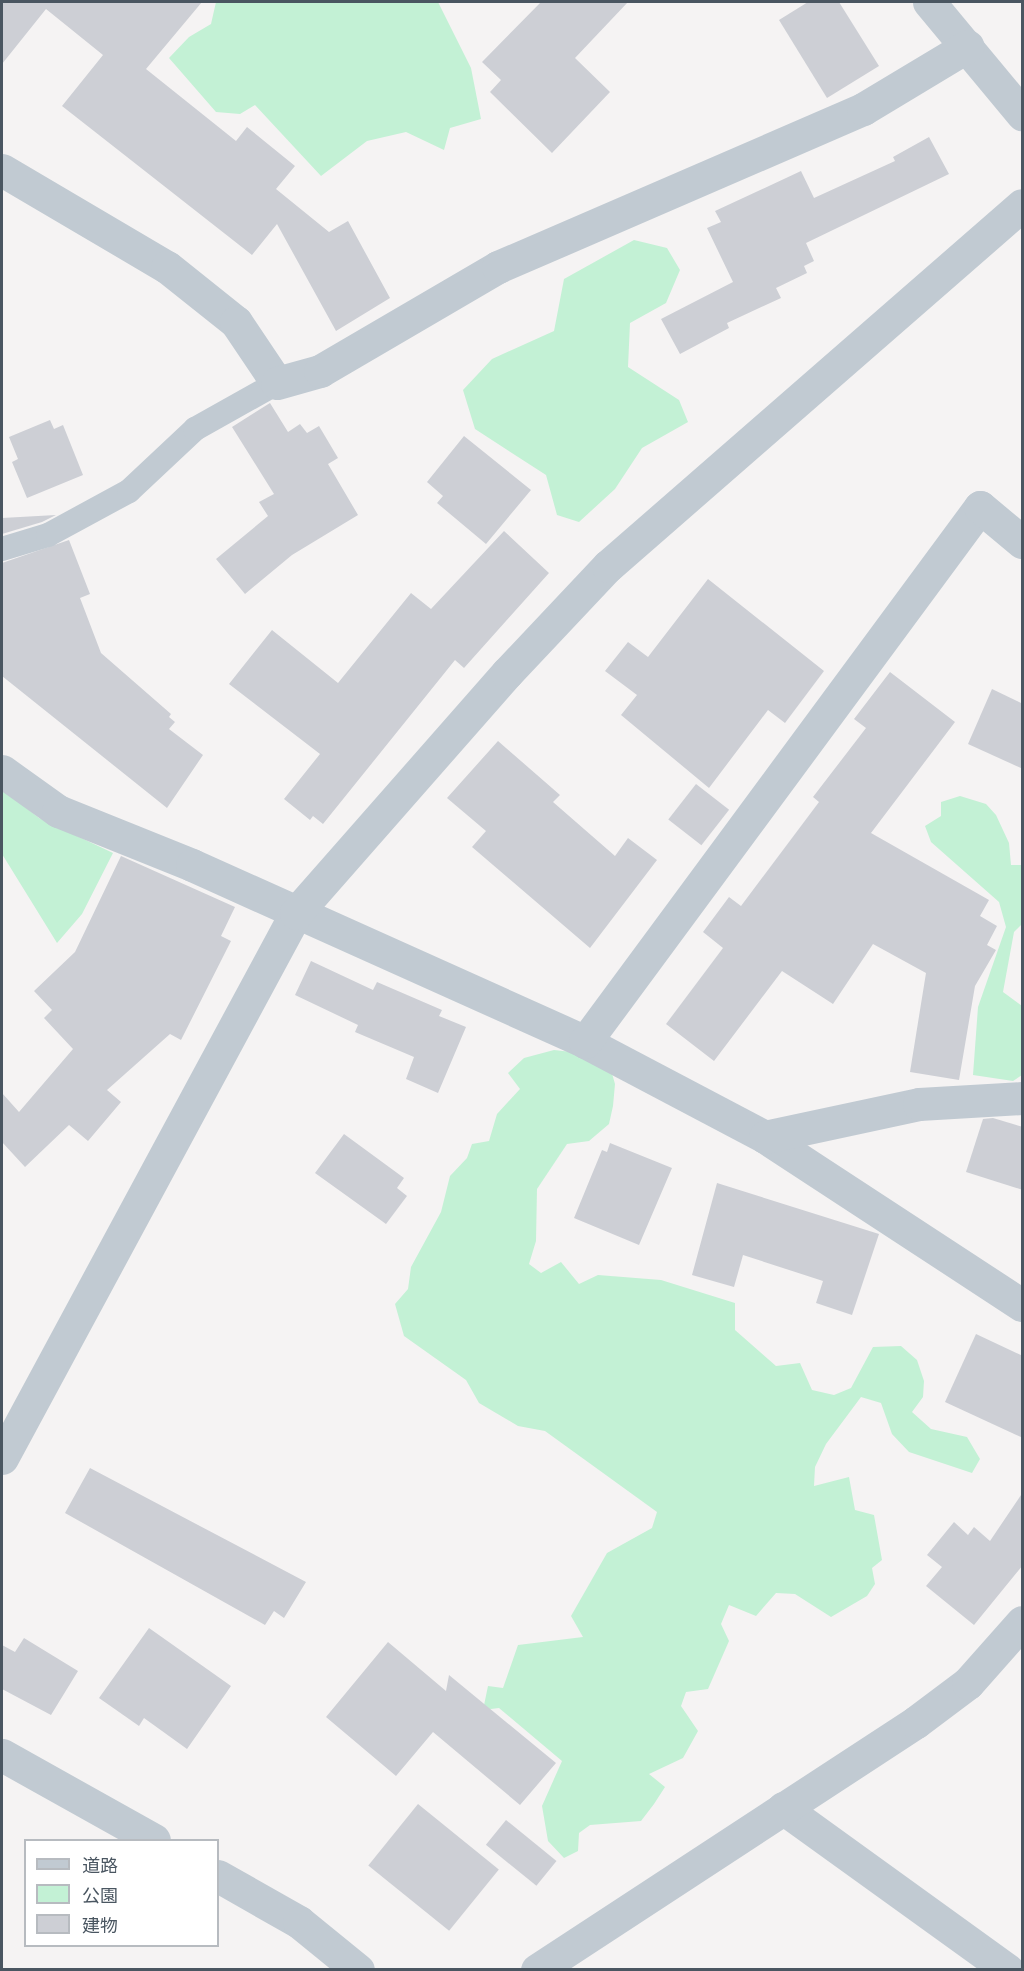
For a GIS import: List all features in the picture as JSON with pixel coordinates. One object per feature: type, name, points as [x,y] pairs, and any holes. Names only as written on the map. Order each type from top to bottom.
[{"type":"street","points":[[929,2],[1023,114]]},
{"type":"street","points":[[2,170],[167,267],[236,322],[277,383],[320,370],[498,267],[863,109],[968,46]]},
{"type":"street","points":[[2,1458],[296,913],[507,673],[608,566],[1023,205]]},
{"type":"street","points":[[585,1042],[980,507],[1023,542]]},
{"type":"street","points":[[2,771],[58,811],[296,913],[585,1042],[765,1137],[1023,1305]]},
{"type":"street","points":[[765,1137],[919,1104],[1023,1098]]},
{"type":"street","points":[[537,1970],[968,1683],[1023,1622]]},
{"type":"street","points":[[2,1755],[152,1839]]},
{"type":"street","points":[[783,1808],[1008,1970]]},
{"type":"street","points":[[219,1877],[299,1922],[358,1970]]},
{"type":"lane","points":[[2,549],[48,535],[129,491],[195,429],[277,383]]},
{"type":"green space","points":[[216,2],[438,2],[471,68],[481,119],[450,128],[444,150],[406,132],[367,141],[321,176],[255,105],[240,114],[216,112],[169,58],[189,37],[211,24]]},
{"type":"green space","points":[[634,240],[667,248],[680,270],[666,303],[630,323],[628,367],[679,400],[688,422],[642,448],[615,489],[579,522],[557,515],[546,475],[475,429],[463,390],[492,359],[554,331],[564,279]]},
{"type":"green space","points":[[2,789],[39,818],[113,853],[82,914],[57,943],[2,854]]},
{"type":"green space","points":[[960,796],[986,804],[996,815],[1009,843],[1011,865],[1022,865],[1022,924],[1014,932],[1003,992],[1022,1006],[1022,1075],[1013,1081],[973,1075],[978,1007],[1006,927],[999,902],[931,842],[925,826],[941,816],[941,802]]},
{"type":"green space","points":[[554,1050],[581,1053],[611,1070],[615,1084],[613,1106],[609,1124],[589,1141],[567,1144],[537,1189],[536,1241],[529,1264],[541,1273],[561,1262],[579,1284],[598,1275],[661,1280],[735,1303],[735,1330],[776,1366],[800,1363],[812,1390],[834,1395],[851,1388],[873,1347],[901,1346],[917,1360],[924,1381],[923,1397],[912,1412],[931,1429],[967,1437],[980,1459],[972,1473],[909,1452],[892,1434],[881,1403],[861,1397],[826,1444],[815,1467],[814,1486],[849,1477],[855,1510],[874,1515],[882,1560],[872,1568],[875,1584],[867,1596],[831,1617],[795,1594],[776,1593],[756,1616],[729,1605],[721,1624],[729,1641],[708,1689],[686,1692],[681,1706],[698,1731],[683,1758],[649,1774],[665,1787],[654,1804],[641,1821],[590,1825],[579,1833],[578,1851],[564,1858],[548,1841],[542,1806],[562,1761],[499,1708],[483,1710],[488,1686],[503,1688],[518,1645],[583,1637],[571,1616],[607,1553],[652,1528],[657,1512],[545,1431],[518,1426],[479,1403],[466,1380],[404,1336],[395,1304],[408,1289],[411,1267],[441,1212],[450,1176],[467,1158],[472,1144],[489,1141],[497,1114],[520,1089],[508,1073],[524,1058]]},
{"type":"building","points":[[2,2],[202,2],[146,69],[236,141],[247,127],[295,166],[276,189],[329,232],[348,221],[390,298],[336,331],[277,224],[252,255],[62,106],[103,55],[46,9],[2,64]]},
{"type":"building","points":[[541,2],[628,2],[575,58],[610,92],[552,153],[490,92],[501,80],[482,62]]},
{"type":"building","points":[[808,2],[839,2],[879,66],[827,98],[779,20]]},
{"type":"building","points":[[929,137],[949,174],[806,243],[814,261],[804,266],[807,273],[776,288],[781,298],[727,323],[729,328],[680,354],[661,319],[733,282],[707,228],[721,222],[715,211],[801,171],[814,198],[895,161],[893,157]]},
{"type":"building","points":[[270,403],[288,432],[300,424],[307,433],[319,426],[338,458],[328,464],[358,515],[292,555],[245,594],[216,559],[268,516],[259,502],[274,494],[232,427]]},
{"type":"building","points":[[50,420],[54,429],[63,425],[83,475],[27,498],[12,462],[18,459],[9,437]]},
{"type":"building","points":[[464,436],[531,490],[486,544],[437,503],[443,496],[427,482]]},
{"type":"building","points":[[56,515],[42,522],[2,534],[2,518]]},
{"type":"building","points":[[504,531],[549,573],[464,668],[455,660],[323,824],[313,816],[310,820],[284,799],[320,754],[229,684],[272,630],[338,683],[411,593],[431,609]]},
{"type":"building","points":[[69,540],[90,594],[80,598],[101,653],[171,714],[169,717],[175,722],[169,729],[203,755],[167,808],[2,676],[2,563]]},
{"type":"building","points":[[708,579],[824,671],[785,723],[768,710],[709,788],[621,715],[637,695],[605,671],[628,642],[648,657]]},
{"type":"building","points":[[890,672],[955,722],[871,833],[989,900],[980,916],[997,926],[987,945],[996,950],[975,986],[959,1080],[910,1072],[926,973],[873,944],[833,1004],[782,971],[714,1061],[666,1024],[723,948],[703,932],[729,897],[741,906],[819,802],[813,797],[866,728],[854,719]]},
{"type":"building","points":[[992,689],[1023,704],[1023,769],[968,744]]},
{"type":"building","points":[[498,741],[560,795],[553,802],[615,856],[628,838],[657,860],[590,948],[472,847],[486,831],[447,798]]},
{"type":"building","points":[[696,784],[729,810],[701,845],[668,819]]},
{"type":"building","points":[[121,856],[235,907],[221,936],[231,941],[181,1040],[170,1034],[107,1090],[121,1102],[88,1141],[69,1125],[25,1167],[2,1142],[2,1093],[19,1112],[73,1049],[44,1018],[52,1010],[34,991],[75,952]]},
{"type":"building","points":[[311,961],[373,990],[377,982],[442,1010],[439,1016],[466,1027],[438,1093],[406,1079],[414,1057],[355,1032],[358,1025],[295,995]]},
{"type":"building","points":[[993,1118],[1023,1127],[1023,1190],[966,1172],[983,1119]]},
{"type":"building","points":[[344,1134],[404,1178],[397,1188],[407,1196],[386,1224],[315,1173]]},
{"type":"building","points":[[610,1143],[672,1168],[639,1245],[574,1218],[602,1150],[607,1152]]},
{"type":"building","points":[[717,1183],[879,1234],[852,1315],[816,1303],[823,1281],[743,1255],[734,1287],[692,1275]]},
{"type":"building","points":[[976,1334],[1023,1356],[1023,1438],[945,1402]]},
{"type":"building","points":[[90,1468],[306,1582],[284,1618],[274,1611],[265,1625],[65,1513]]},
{"type":"building","points":[[1023,1492],[1023,1565],[974,1625],[926,1586],[942,1567],[927,1555],[954,1522],[968,1535],[974,1527],[990,1541]]},
{"type":"building","points":[[149,1628],[231,1686],[187,1749],[144,1718],[139,1726],[99,1698]]},
{"type":"building","points":[[24,1638],[78,1671],[51,1715],[2,1689],[2,1645],[15,1652]]},
{"type":"building","points":[[388,1642],[446,1691],[449,1675],[556,1763],[520,1805],[433,1732],[396,1776],[326,1717]]},
{"type":"building","points":[[418,1804],[499,1869],[449,1931],[368,1865]]},
{"type":"building","points":[[506,1820],[557,1861],[536,1886],[486,1845]]}]
